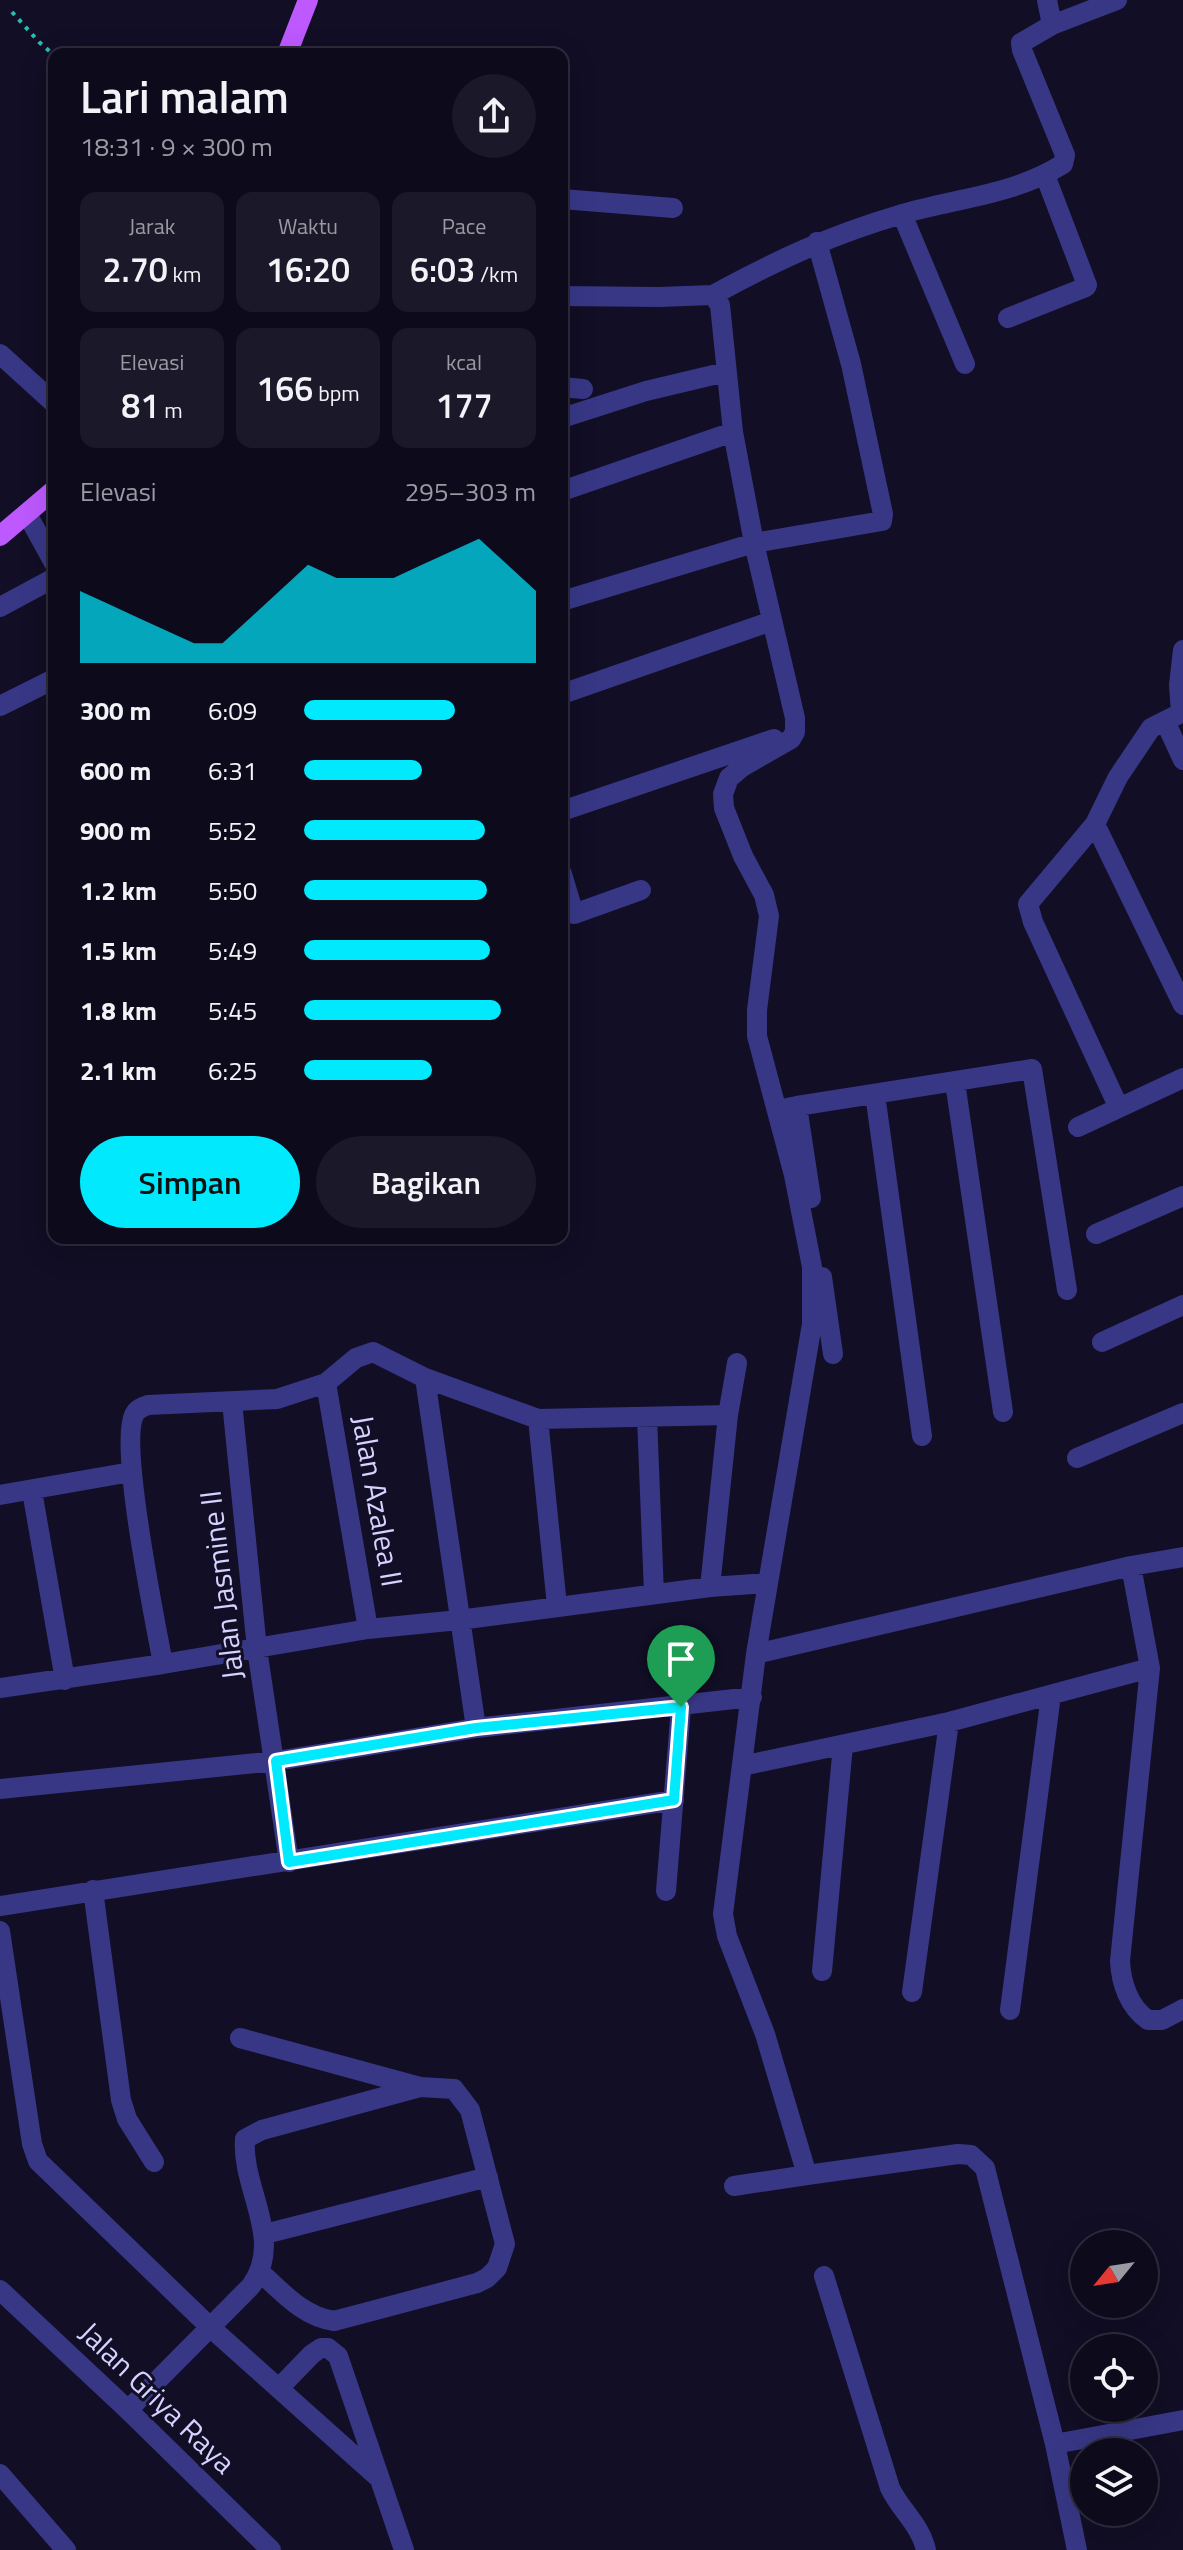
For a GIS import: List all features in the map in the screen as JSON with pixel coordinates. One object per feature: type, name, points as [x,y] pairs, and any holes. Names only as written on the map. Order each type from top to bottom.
[{"type":"main road","points":[[289,48],[308,0]]},
{"type":"main road","points":[[0,536],[48,495]]},
{"type":"street","points":[[1047,0],[1052,25]]},
{"type":"street","points":[[568,296],[713,295],[817,242],[902,214],[1010,189],[1045,175],[1063,164],[1065,155],[1021,43],[1052,25],[1117,0]]},
{"type":"street","points":[[1008,318],[1087,285],[1045,175]]},
{"type":"street","points":[[568,199],[673,208]]},
{"type":"street","points":[[902,214],[965,364]]},
{"type":"street","points":[[568,599],[754,543],[874,524],[883,519],[851,364],[817,242]]},
{"type":"street","points":[[713,295],[720,305],[733,432],[754,543],[795,718],[795,732],[782,746],[742,767],[729,778],[723,794],[724,808],[743,856],[764,895],[769,916],[757,1010],[757,1036],[794,1175],[812,1267],[812,1324],[756,1654],[723,1914],[727,1936],[765,2034],[807,2175]]},
{"type":"street","points":[[0,354],[48,398]]},
{"type":"street","points":[[568,416],[646,391],[726,372]]},
{"type":"street","points":[[568,388],[583,389]]},
{"type":"street","points":[[568,489],[733,432]]},
{"type":"street","points":[[27,514],[48,552]]},
{"type":"street","points":[[0,607],[48,581]]},
{"type":"street","points":[[568,692],[772,621]]},
{"type":"street","points":[[1183,650],[1176,715],[1183,760]]},
{"type":"street","points":[[0,706],[48,682]]},
{"type":"street","points":[[1119,1108],[1033,922],[1028,904],[1095,824],[1118,777],[1151,728],[1176,715]]},
{"type":"street","points":[[568,809],[795,732]]},
{"type":"street","points":[[1095,824],[1183,1005]]},
{"type":"street","points":[[568,894],[574,914],[641,890]]},
{"type":"street","points":[[775,1110],[1032,1069],[1067,1290]]},
{"type":"street","points":[[1078,1127],[1183,1078]]},
{"type":"street","points":[[955,1082],[1003,1412]]},
{"type":"street","points":[[875,1094],[922,1436]]},
{"type":"street","points":[[797,1106],[833,1354]]},
{"type":"street","points":[[1096,1234],[1183,1196]]},
{"type":"street","points":[[1102,1342],[1183,1305]]},
{"type":"street","points":[[163,1664],[131,1472],[132,1418],[140,1408],[148,1405],[277,1399],[326,1383],[356,1358],[373,1352],[425,1378],[538,1419],[728,1415]]},
{"type":"street","points":[[710,1587],[728,1415],[737,1363]]},
{"type":"street","points":[[425,1378],[476,1728]]},
{"type":"street","name":"Jalan Azalea II","points":[[326,1383],[368,1629]]},
{"type":"street","name":"Jalan Jasmine II","points":[[232,1402],[257,1649],[289,1862]]},
{"type":"street","points":[[1077,1458],[1183,1413]]},
{"type":"street","points":[[647,1417],[654,1594]]},
{"type":"street","points":[[538,1419],[557,1606]]},
{"type":"street","points":[[0,1495],[131,1472]]},
{"type":"street","points":[[32,1491],[65,1680]]},
{"type":"street","points":[[756,1654],[1131,1566],[1183,1557]]},
{"type":"street","points":[[1131,1566],[1150,1668],[1121,1946],[1121,1976],[1134,2005],[1148,2020],[1162,2020],[1183,2009]]},
{"type":"street","points":[[0,1688],[368,1629],[710,1587],[768,1583]]},
{"type":"street","points":[[742,1766],[949,1722],[1150,1668]]},
{"type":"street","points":[[1010,2010],[1051,1695]]},
{"type":"street","points":[[0,1789],[276,1761],[476,1728],[752,1697]]},
{"type":"street","points":[[666,1891],[681,1707]]},
{"type":"street","points":[[912,1992],[949,1722]]},
{"type":"street","points":[[822,1971],[843,1745]]},
{"type":"street","points":[[0,1906],[674,1800]]},
{"type":"street","points":[[93,1890],[121,2100],[127,2119],[154,2162]]},
{"type":"street","points":[[0,1931],[36,2157],[210,2327],[380,2479]]},
{"type":"street","points":[[240,2038],[420,2087],[454,2089],[470,2110],[505,2244],[497,2268],[477,2283],[334,2321],[308,2313],[261,2273]]},
{"type":"street","points":[[128,2410],[261,2273],[265,2234],[246,2163],[245,2139],[262,2130],[420,2087]]},
{"type":"street","points":[[734,2186],[958,2154],[971,2155],[980,2161],[991,2181],[1055,2444],[1077,2550]]},
{"type":"street","points":[[265,2234],[488,2177]]},
{"type":"street","points":[[824,2276],[890,2488],[896,2501],[915,2521],[926,2550]]},
{"type":"street","name":"Jalan Griya Raya","points":[[0,2290],[271,2550]]},
{"type":"street","points":[[280,2387],[317,2350],[328,2348],[334,2351],[343,2368],[404,2550]]},
{"type":"street","points":[[1055,2444],[1183,2420]]},
{"type":"street","points":[[0,2474],[66,2550]]},
{"type":"path","points":[[12,12],[48,50]]},
{"type":"route","points":[[681,1707],[674,1800],[289,1862],[276,1761],[476,1728],[681,1707]]}]
